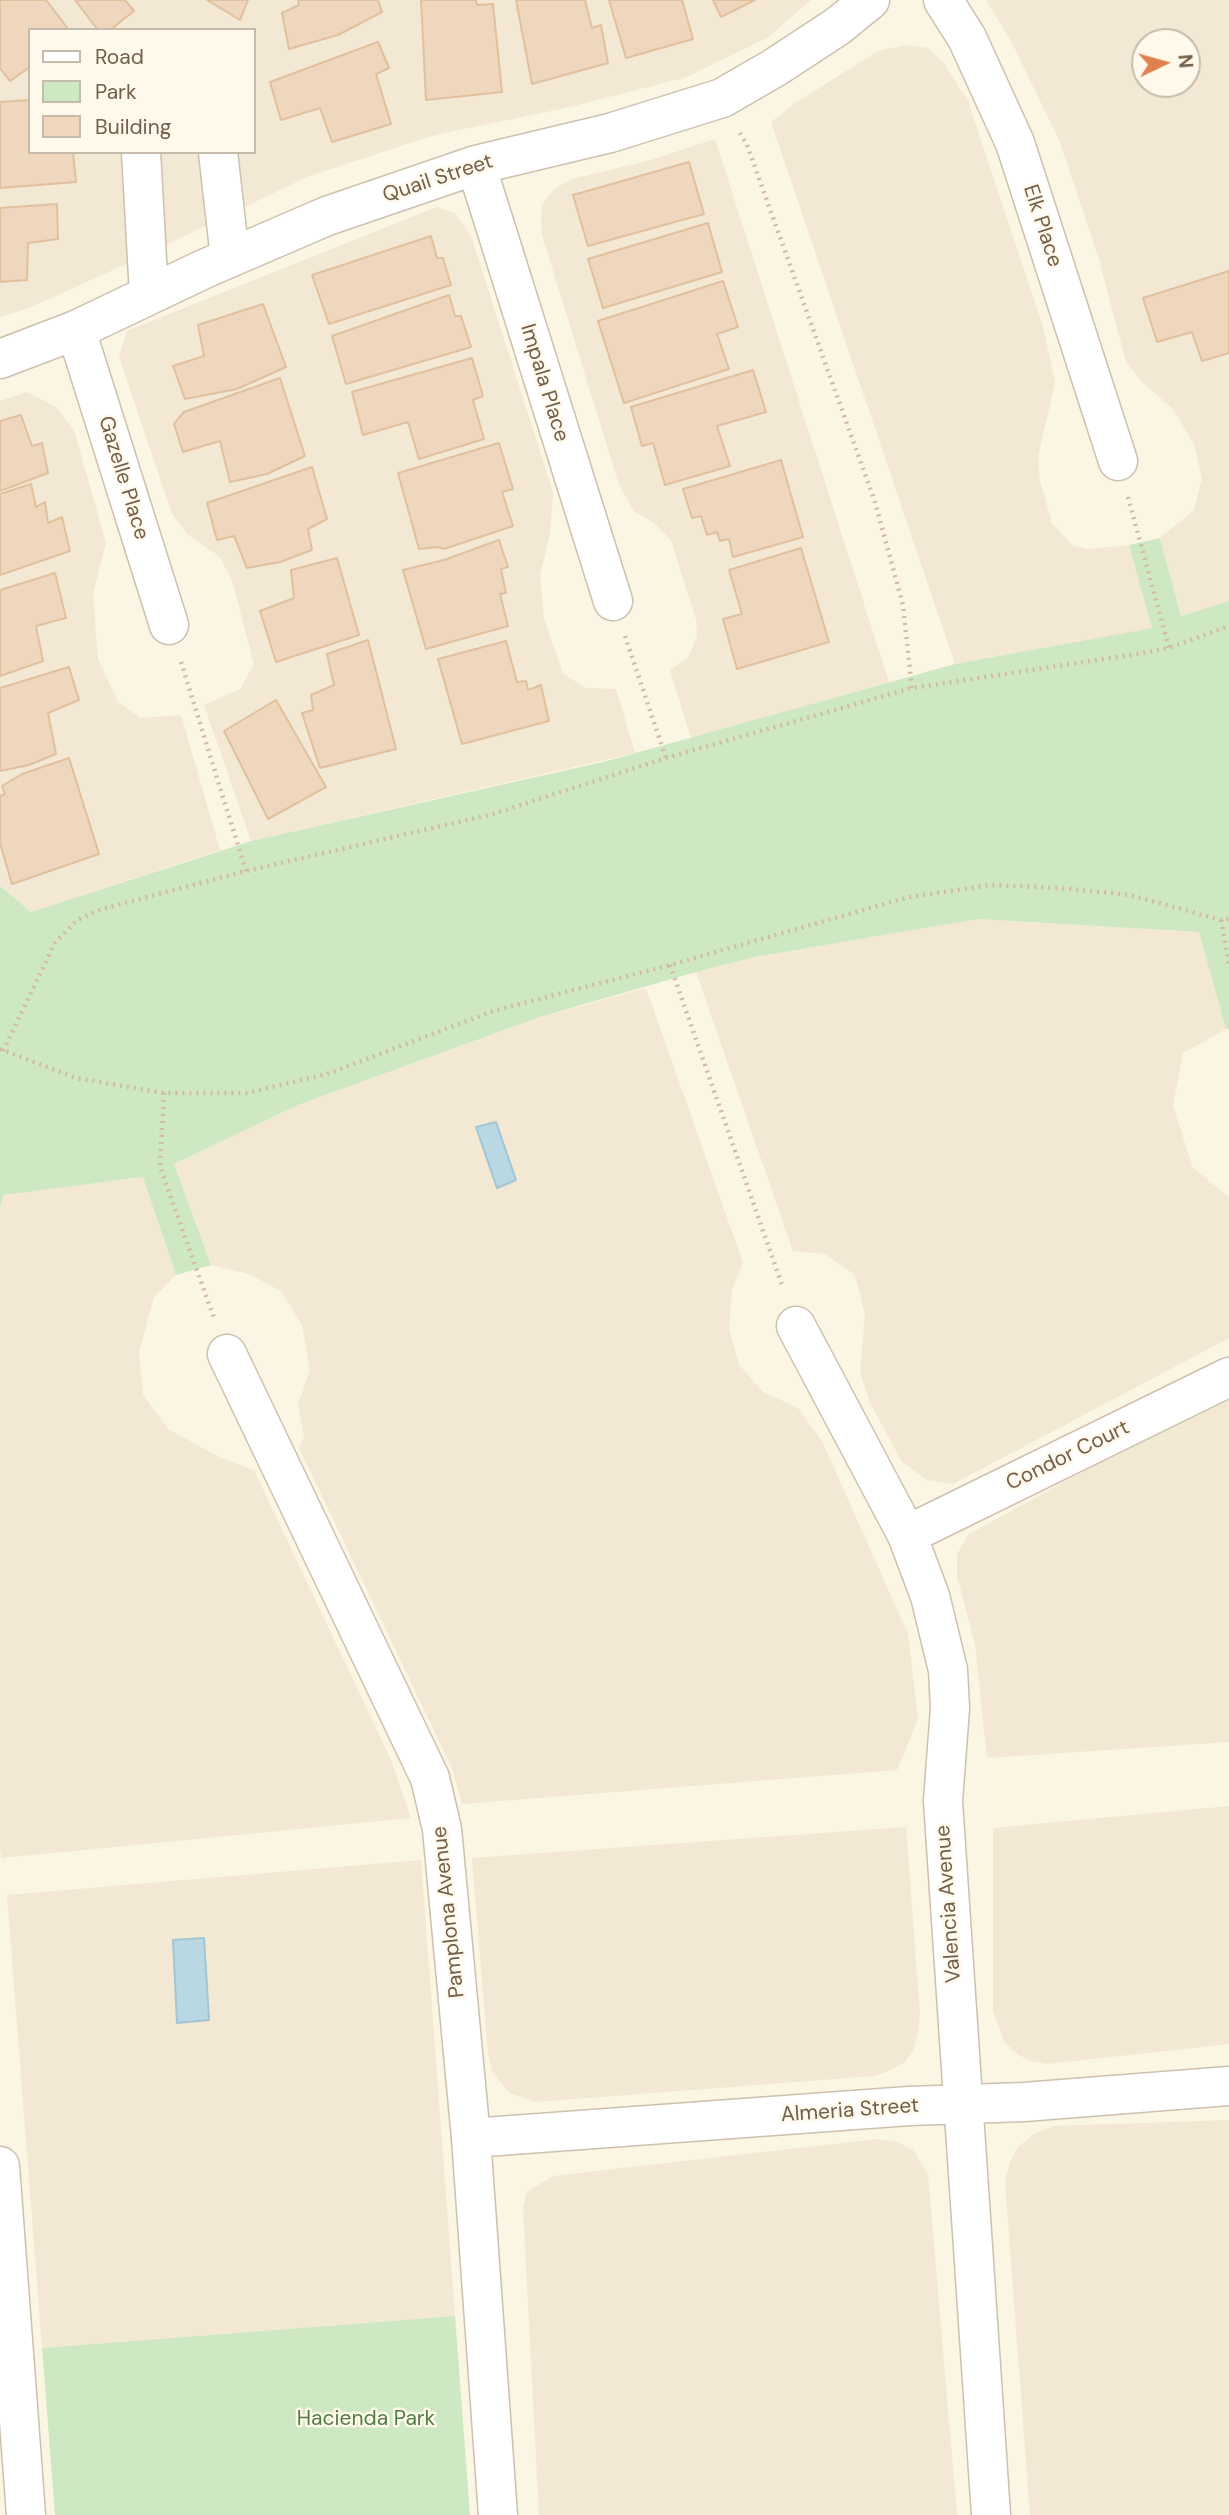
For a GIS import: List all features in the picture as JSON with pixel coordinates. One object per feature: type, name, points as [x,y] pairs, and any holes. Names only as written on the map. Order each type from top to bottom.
[{"type":"street","name":"Quail Street","points":[[0,359],[76,330],[327,216],[476,165],[610,132],[722,98],[838,26],[870,0]]},
{"type":"street","name":"Elk Place","points":[[943,0],[967,38],[1015,143],[1118,461]]},
{"type":"street","points":[[141,154],[149,295]]},
{"type":"street","points":[[218,154],[230,258]]},
{"type":"street","name":"Impala Place","points":[[476,165],[613,601]]},
{"type":"street","name":"Gazelle Place","points":[[76,330],[169,625]]},
{"type":"street","name":"Valencia Avenue","points":[[796,1326],[907,1535],[930,1596],[948,1670],[950,1708],[943,1801],[991,2515]]},
{"type":"street","name":"Pamplona Avenue","points":[[226,1354],[430,1778],[442,1829],[471,2138],[498,2515]]},
{"type":"street","name":"Condor Court","points":[[907,1535],[1229,1377]]},
{"type":"street","name":"Almeria Street","points":[[471,2138],[1229,2087]]},
{"type":"street","points":[[0,2173],[26,2515]]},
{"type":"path","points":[[722,98],[747,145],[875,502],[902,605],[912,688]]},
{"type":"path","points":[[1118,461],[1169,648]]},
{"type":"path","points":[[613,601],[666,758]]},
{"type":"path","points":[[169,625],[246,871]]},
{"type":"path","points":[[1229,626],[1169,648],[912,688],[666,758],[493,814],[246,871],[102,909],[77,920],[55,943],[2,1050],[76,1078],[164,1093],[246,1093],[327,1074],[493,1011],[670,965],[909,897],[991,885],[1061,888],[1130,895],[1221,920],[1229,919]]},
{"type":"path","points":[[1221,920],[1229,964]]},
{"type":"path","points":[[670,965],[796,1326]]},
{"type":"path","points":[[164,1093],[160,1167],[226,1354]]},
{"type":"shaded area","points":[[0,0],[811,0],[768,37],[687,77],[570,107],[435,135],[309,176],[29,308],[0,317]]},
{"type":"shaded area","points":[[986,0],[1229,0],[1229,601],[1181,616],[1160,538],[1194,510],[1202,479],[1194,444],[1173,409],[1141,381],[1126,362],[1098,256],[1060,142],[1012,43]]},
{"type":"shaded area","points":[[905,45],[928,48],[943,62],[968,101],[1043,326],[1055,382],[1038,457],[1040,481],[1052,523],[1073,546],[1088,549],[1129,545],[1153,628],[955,664],[771,122],[797,102],[878,51]]},
{"type":"shaded area","points":[[715,139],[889,682],[691,738],[670,670],[688,658],[697,637],[696,620],[671,540],[655,524],[634,511],[619,485],[542,235],[541,218],[542,205],[554,189],[572,179],[651,160]]},
{"type":"shaded area","points":[[437,207],[455,213],[471,236],[553,492],[550,533],[540,576],[544,619],[563,673],[585,688],[616,689],[635,753],[251,841],[204,705],[240,689],[254,664],[232,580],[219,556],[187,534],[172,514],[119,357],[127,331]]},
{"type":"shaded area","points":[[27,392],[57,408],[74,430],[106,543],[93,594],[98,659],[118,702],[140,718],[181,715],[220,850],[31,912],[0,886],[0,401]]},
{"type":"shaded area","points":[[978,919],[1200,932],[1226,1029],[1183,1053],[1173,1106],[1193,1168],[1229,1197],[1229,1338],[953,1484],[927,1480],[902,1462],[870,1403],[860,1372],[865,1315],[855,1275],[825,1254],[793,1251],[696,972],[755,957]]},
{"type":"shaded area","points":[[646,988],[743,1263],[732,1289],[729,1329],[739,1365],[763,1392],[798,1408],[822,1441],[908,1634],[918,1719],[897,1770],[462,1804],[451,1766],[299,1448],[304,1437],[298,1405],[310,1370],[302,1325],[281,1291],[249,1274],[211,1265],[174,1164],[298,1105],[544,1016]]},
{"type":"shaded area","points":[[144,1177],[176,1275],[154,1297],[139,1352],[143,1395],[168,1429],[221,1458],[254,1470],[391,1760],[411,1818],[2,1858],[0,1207],[3,1195]]},
{"type":"shaded area","points":[[1229,1392],[1229,1742],[987,1758],[975,1644],[957,1576],[957,1554],[969,1534]]},
{"type":"shaded area","points":[[1229,1806],[1229,2044],[1047,2064],[1019,2055],[1005,2043],[993,2011],[993,1828]]},
{"type":"shaded area","points":[[906,1827],[920,2014],[913,2050],[905,2062],[874,2076],[536,2102],[510,2093],[492,2072],[488,2053],[472,1858]]},
{"type":"shaded area","points":[[421,1860],[455,2316],[42,2348],[7,1895]]},
{"type":"shaded area","points":[[1229,2120],[1229,2515],[1030,2515],[1005,2182],[1010,2162],[1019,2146],[1034,2134],[1054,2126]]},
{"type":"shaded area","points":[[877,2139],[897,2142],[913,2150],[928,2174],[957,2515],[539,2515],[523,2208],[527,2192],[553,2176]]},
{"type":"green space","points":[[1160,538],[1181,616],[1229,601],[1229,1029],[1226,1029],[1199,932],[978,919],[755,957],[696,972],[543,1016],[298,1105],[174,1164],[211,1265],[176,1275],[143,1177],[4,1195],[0,1207],[0,886],[31,912],[251,841],[607,761],[955,664],[1152,628],[1129,545]]},
{"type":"green space","name":"Hacienda Park","points":[[455,2316],[470,2515],[55,2515],[42,2348]]},
{"type":"water","points":[[496,1122],[516,1180],[497,1188],[476,1127]]},
{"type":"water","points":[[204,1938],[209,2020],[177,2023],[173,1940]]},
{"type":"building","points":[[0,0],[46,0],[67,28],[28,28],[28,68],[10,81],[0,68]]},
{"type":"building","points":[[75,0],[125,0],[134,11],[113,28],[96,28]]},
{"type":"building","points":[[207,0],[248,0],[240,20]]},
{"type":"building","points":[[298,0],[378,0],[382,12],[338,35],[289,49],[282,13],[299,5]]},
{"type":"building","points":[[421,0],[476,0],[477,5],[493,4],[502,92],[426,100]]},
{"type":"building","points":[[516,0],[585,0],[592,28],[601,25],[608,63],[532,84]]},
{"type":"building","points":[[609,0],[682,0],[693,39],[626,58]]},
{"type":"building","points":[[713,0],[755,0],[721,17]]},
{"type":"building","points":[[378,42],[389,68],[376,74],[391,124],[332,142],[320,108],[281,120],[270,82]]},
{"type":"building","points":[[28,100],[28,154],[73,154],[76,182],[0,188],[0,102]]},
{"type":"building","points":[[689,162],[704,214],[588,246],[573,195]]},
{"type":"building","points":[[57,204],[58,239],[28,243],[27,280],[0,282],[0,208]]},
{"type":"building","points":[[708,223],[722,272],[603,308],[588,259]]},
{"type":"building","points":[[431,236],[437,258],[443,258],[451,285],[329,324],[312,275]]},
{"type":"building","points":[[1229,271],[1229,353],[1202,361],[1192,332],[1157,342],[1143,298]]},
{"type":"building","points":[[723,281],[738,327],[717,334],[729,369],[624,403],[598,321]]},
{"type":"building","points":[[449,295],[455,316],[461,316],[471,347],[346,384],[332,336]]},
{"type":"building","points":[[263,304],[286,367],[237,389],[185,399],[173,366],[204,356],[198,325]]},
{"type":"building","points":[[472,358],[483,396],[473,400],[484,439],[419,459],[408,422],[363,435],[352,392]]},
{"type":"building","points":[[753,370],[766,412],[717,426],[730,466],[665,485],[653,443],[642,446],[631,407]]},
{"type":"building","points":[[280,378],[305,456],[267,474],[230,482],[220,441],[183,452],[174,424],[184,412]]},
{"type":"building","points":[[21,415],[32,446],[42,443],[48,473],[0,491],[0,421]]},
{"type":"building","points":[[499,443],[513,489],[502,492],[513,526],[444,549],[419,549],[398,473]]},
{"type":"building","points":[[781,460],[803,537],[733,557],[729,539],[720,541],[717,532],[707,535],[701,516],[692,518],[683,489]]},
{"type":"building","points":[[312,467],[327,519],[308,529],[312,550],[280,562],[247,568],[234,536],[217,540],[207,503]]},
{"type":"building","points":[[31,484],[36,507],[45,502],[48,523],[62,517],[70,551],[0,575],[0,494]]},
{"type":"building","points":[[499,540],[508,567],[501,569],[506,593],[500,594],[508,626],[426,649],[403,570],[444,560]]},
{"type":"building","points":[[801,548],[829,642],[737,669],[723,619],[742,614],[729,570]]},
{"type":"building","points":[[337,558],[359,635],[276,662],[260,611],[294,598],[291,570]]},
{"type":"building","points":[[55,573],[66,618],[36,626],[43,661],[0,676],[0,590]]},
{"type":"building","points":[[368,640],[396,749],[320,768],[302,713],[313,710],[311,695],[334,685],[327,654]]},
{"type":"building","points":[[506,641],[517,682],[526,681],[528,690],[541,685],[549,721],[462,744],[438,659]]},
{"type":"building","points":[[69,667],[79,700],[48,713],[56,754],[29,765],[0,771],[0,688]]},
{"type":"building","points":[[276,700],[326,787],[268,819],[224,731]]},
{"type":"building","points":[[69,758],[99,854],[12,884],[0,843],[0,796],[5,794],[2,786],[22,774]]}]
